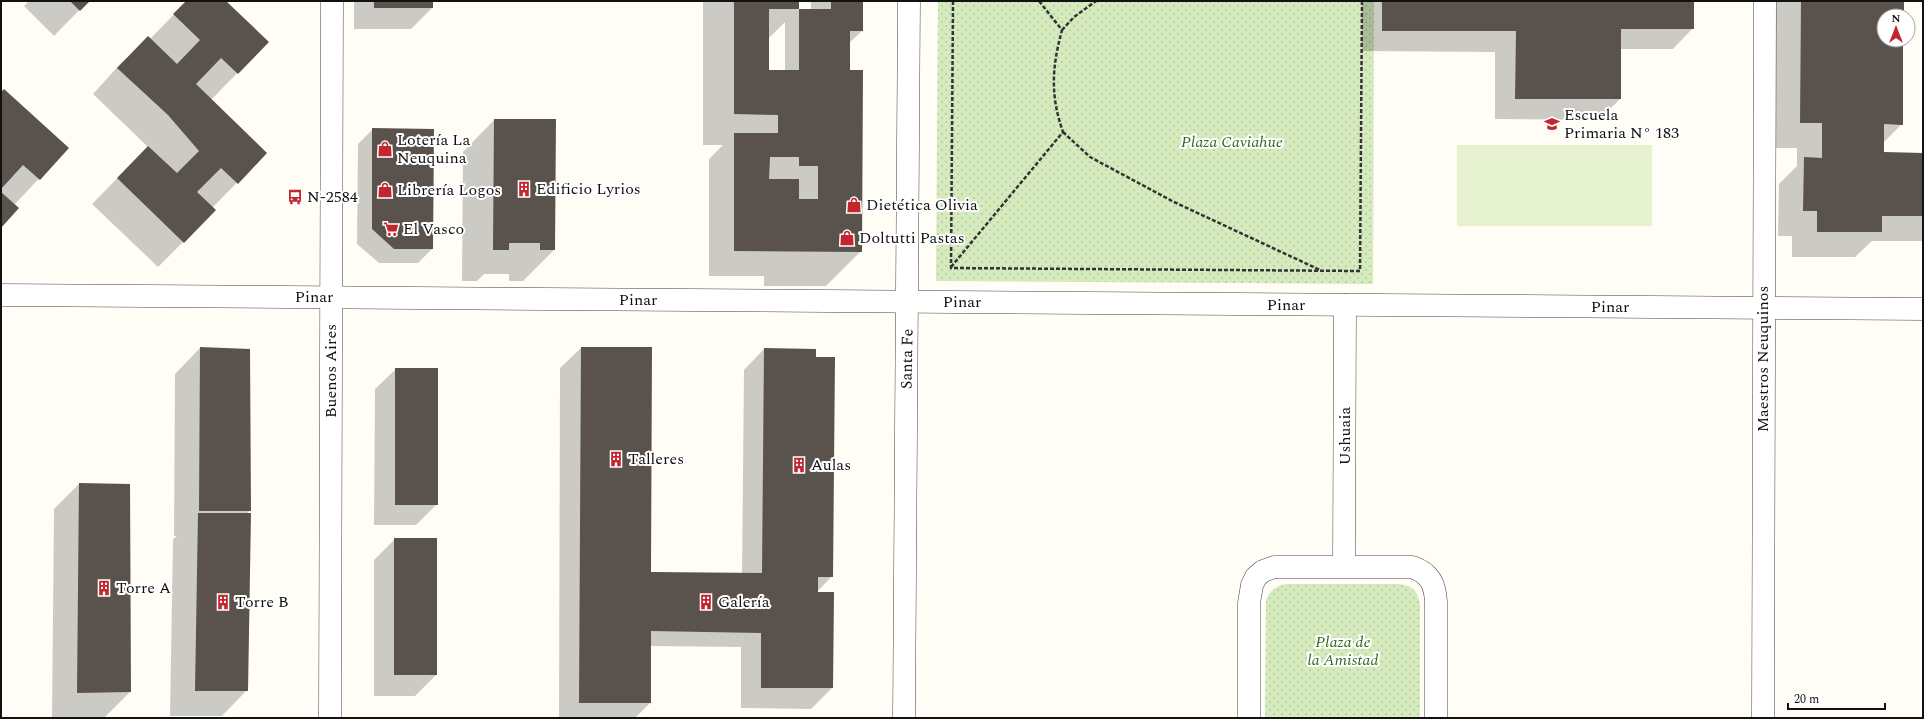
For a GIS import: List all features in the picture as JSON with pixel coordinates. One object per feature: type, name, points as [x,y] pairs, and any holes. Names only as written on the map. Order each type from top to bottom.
[{"type":"street","name":"Buenos Aires","points":[[330,718],[332,1]]},
{"type":"street","name":"Santa Fe","points":[[904,718],[909,1]]},
{"type":"street","name":"Maestros Neuquinos","points":[[1763,718],[1765,1]]},
{"type":"street","name":"Pinar","points":[[1,295],[1923,310]]},
{"type":"street","name":"Ushuaia","points":[[1344,566],[1345,305]]},
{"type":"street","points":[[1248,718],[1250,594],[1256,577],[1263,571],[1274,567],[1344,566],[1412,567],[1421,570],[1428,576],[1433,584],[1436,594],[1436,718]]},
{"type":"path","points":[[951,268],[953,1]]},
{"type":"path","points":[[1039,1],[1062,30]]},
{"type":"path","points":[[1096,1],[1074,17],[1062,30],[1052,79],[1054,100],[1063,132],[1090,157],[1174,202],[1321,271]]},
{"type":"path","points":[[951,268],[1360,271],[1362,1]]},
{"type":"path","points":[[951,268],[1063,132]]},
{"type":"green space","name":"Plaza Caviahue","points":[[938,1],[1374,1],[1373,284],[936,281]]},
{"type":"green space","points":[[1457,145],[1652,145],[1652,226],[1457,226]]},
{"type":"green space","name":"Plaza de la Amistad","points":[[1288,584],[1398,584],[1408,586],[1417,593],[1420,606],[1420,718],[1265,718],[1266,600],[1274,589]]},
{"type":"building","points":[[70,1],[90,1],[80,11]]},
{"type":"building","points":[[186,1],[226,1],[269,42],[238,74],[221,58],[196,84],[267,153],[238,184],[221,168],[197,192],[216,210],[184,243],[117,178],[148,146],[177,173],[199,151],[168,115],[117,68],[148,36],[177,64],[200,40],[173,14]]},
{"type":"building","points":[[374,1],[433,1],[433,8],[374,8]]},
{"type":"building","points":[[734,1],[799,1],[799,9],[831,9],[831,1],[863,1],[863,31],[850,31],[850,70],[863,70],[862,252],[734,251],[734,133],[778,133],[778,115],[734,114]],"holes":[[[769,9],[799,9],[799,70],[769,70]],[[770,157],[799,157],[799,166],[818,166],[818,199],[799,199],[799,179],[769,179]]]},
{"type":"building","points":[[1382,1],[1694,1],[1694,29],[1621,29],[1621,99],[1515,99],[1516,31],[1382,31]]},
{"type":"building","points":[[1801,1],[1904,1],[1904,8],[1876,8],[1876,48],[1903,48],[1903,125],[1884,124],[1884,152],[1923,153],[1923,216],[1882,216],[1882,232],[1817,232],[1817,211],[1803,211],[1804,157],[1822,158],[1822,123],[1800,123]]},
{"type":"building","points":[[4,89],[69,148],[40,180],[23,165],[1,189],[1,92]]},
{"type":"building","name":"Edificio Lyrios","points":[[494,119],[556,119],[555,250],[540,250],[540,243],[509,243],[509,250],[493,250]]},
{"type":"building","points":[[372,128],[434,129],[433,249],[394,249],[372,229]]},
{"type":"building","points":[[1,192],[19,208],[1,228]]},
{"type":"building","points":[[200,347],[250,349],[251,511],[199,511]]},
{"type":"building","points":[[581,347],[652,347],[651,572],[762,573],[764,348],[816,349],[816,357],[835,357],[833,577],[818,577],[818,592],[834,592],[833,688],[761,688],[761,633],[651,631],[651,703],[579,703]]},
{"type":"building","points":[[395,368],[438,368],[438,505],[395,505]]},
{"type":"building","name":"Torre A","points":[[79,483],[130,484],[131,692],[77,693]]},
{"type":"building","name":"Torre B","points":[[198,513],[251,513],[248,691],[195,691]]},
{"type":"building","points":[[394,538],[437,538],[437,675],[394,675]]},
{"type":"place","name":"Escuela Primaria N° 183","points":[[1552,124]]},
{"type":"place","name":"Lotería La Neuquina","points":[[385,149]]},
{"type":"place","name":"Edificio Lyrios","points":[[524,189]]},
{"type":"place","name":"Librería Logos","points":[[385,190]]},
{"type":"place","name":"N-2584","points":[[295,197]]},
{"type":"place","name":"Dietética Olivia","points":[[854,205]]},
{"type":"place","name":"El Vasco","points":[[391,229]]},
{"type":"place","name":"Doltutti Pastas","points":[[847,238]]},
{"type":"place","name":"Talleres","points":[[616,459]]},
{"type":"place","name":"Aulas","points":[[799,465]]},
{"type":"place","name":"Torre A","points":[[104,588]]},
{"type":"place","name":"Torre B","points":[[223,602]]},
{"type":"place","name":"Galería","points":[[706,602]]}]
